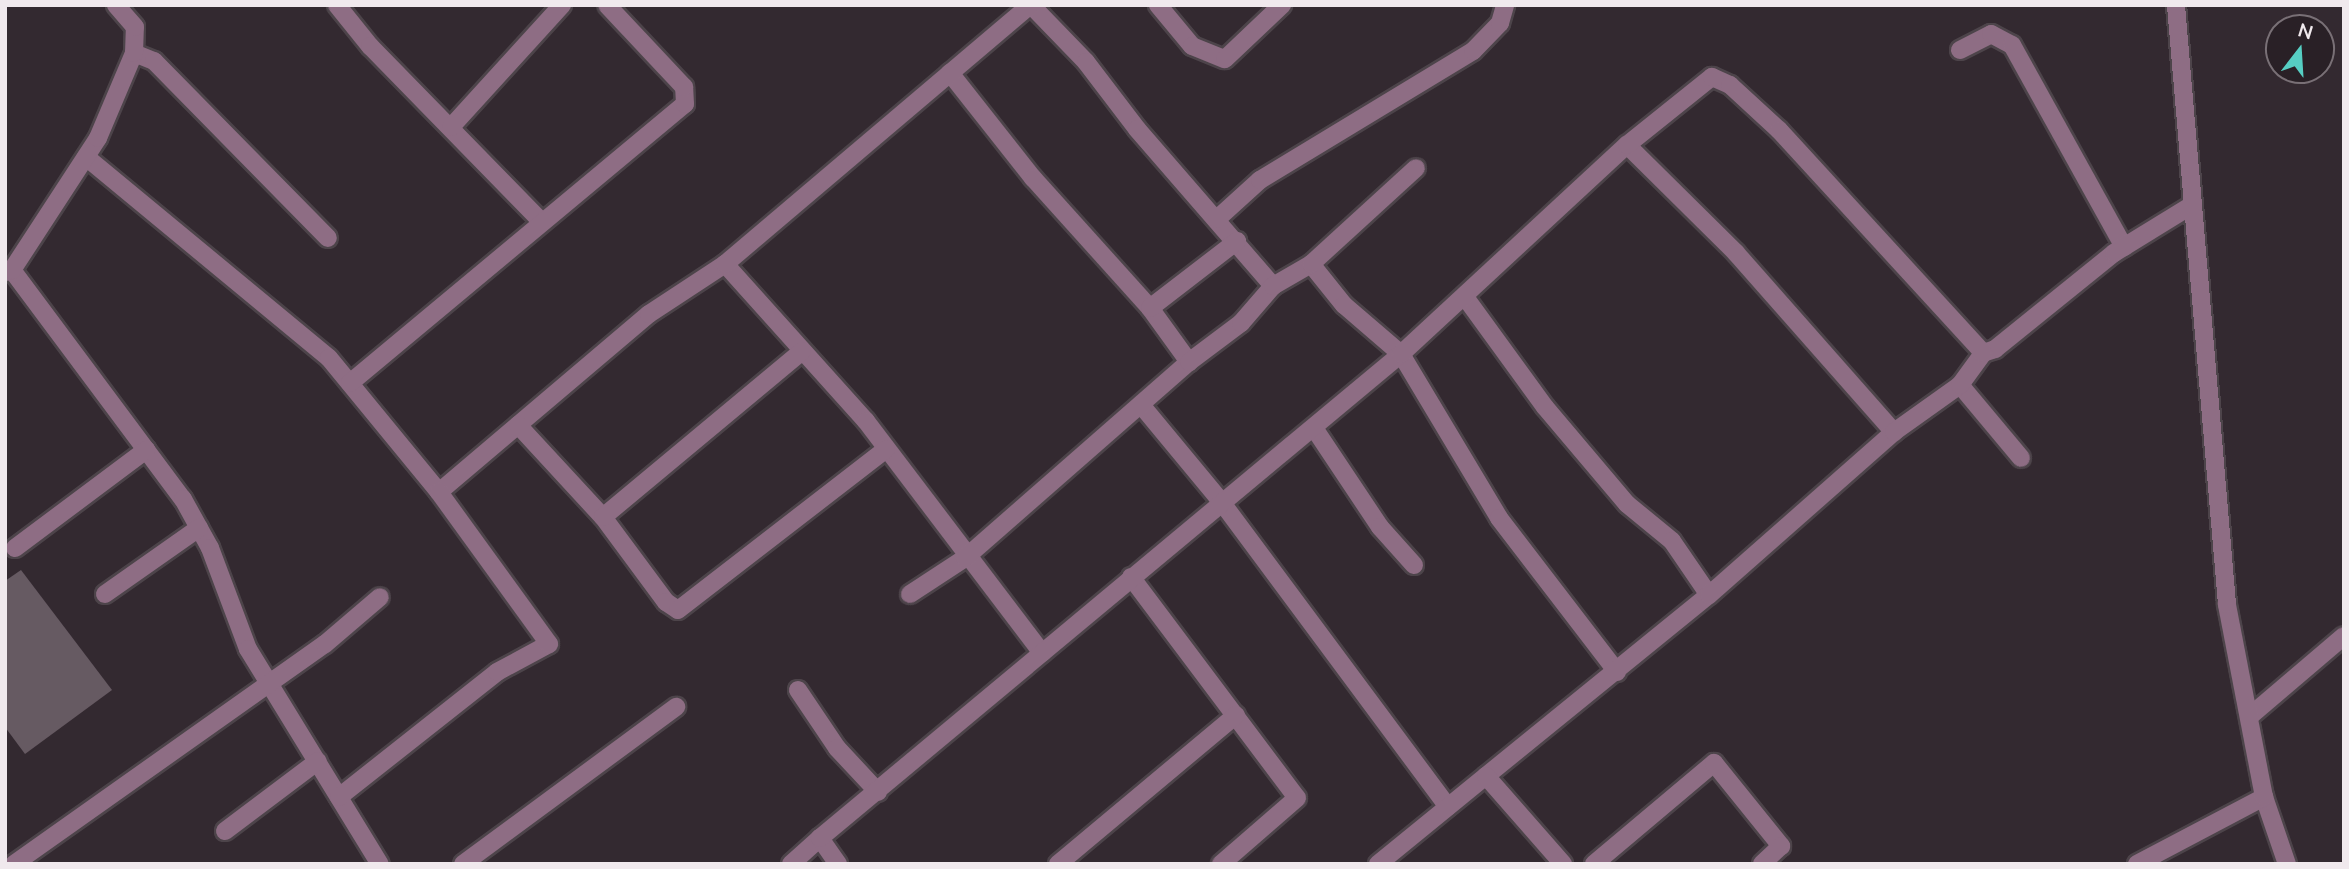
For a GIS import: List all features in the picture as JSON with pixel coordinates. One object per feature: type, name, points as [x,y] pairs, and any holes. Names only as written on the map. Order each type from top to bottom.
[{"type":"street","points":[[451,127],[562,5]]},
{"type":"street","points":[[350,383],[685,104],[684,87],[607,5]]},
{"type":"street","points":[[439,492],[649,314],[725,264],[1031,5],[1086,62],[1137,129],[1237,241],[1273,286]]},
{"type":"street","points":[[1158,5],[1192,46],[1225,59],[1282,5]]},
{"type":"street","points":[[1217,219],[1260,180],[1474,51],[1500,23],[1505,5]]},
{"type":"street","points":[[2176,5],[2227,604],[2264,797],[2287,864]]},
{"type":"street","points":[[341,7],[542,222]]},
{"type":"street","points":[[126,9],[135,27],[134,53],[86,157],[9,271],[146,450],[199,528],[248,649],[340,797],[372,861]]},
{"type":"street","points":[[1960,50],[1991,34],[2011,45],[2124,247]]},
{"type":"street","points":[[134,53],[154,61],[328,238]]},
{"type":"street","points":[[950,74],[1032,178],[1150,308],[1189,362]]},
{"type":"street","points":[[791,864],[1131,577],[1223,504],[1401,354],[1627,145],[1712,77],[1730,85],[1779,130],[1983,353]]},
{"type":"street","points":[[1627,145],[1735,253],[1894,432]]},
{"type":"street","points":[[86,157],[329,358],[439,492],[549,644],[497,672],[340,797]]},
{"type":"street","points":[[911,594],[965,558],[1142,406],[1189,362],[1241,323],[1273,286],[1311,264],[1416,168]]},
{"type":"street","points":[[1391,860],[1448,807],[1709,595],[1894,432],[1960,385],[1983,353],[1995,349],[2124,247],[2192,205]]},
{"type":"street","points":[[1150,308],[1237,241]]},
{"type":"street","points":[[725,264],[886,449],[965,558],[1042,653]]},
{"type":"street","points":[[1311,264],[1344,305],[1401,354],[1499,518],[1616,672]]},
{"type":"street","points":[[1465,297],[1545,407],[1627,504],[1672,541],[1709,595]]},
{"type":"street","points":[[603,517],[803,351]]},
{"type":"street","points":[[1960,385],[2021,458]]},
{"type":"street","points":[[1142,406],[1223,504],[1448,807]]},
{"type":"street","points":[[518,425],[603,517],[666,602],[678,610],[886,449]]},
{"type":"street","points":[[1314,428],[1380,527],[1414,565]]},
{"type":"street","points":[[15,548],[146,450]]},
{"type":"street","points":[[105,594],[199,528]]},
{"type":"street","points":[[1131,577],[1297,798],[1221,864]]},
{"type":"street","points":[[14,864],[268,681],[325,644],[380,597]]},
{"type":"street","points":[[2250,716],[2344,636]]},
{"type":"street","points":[[797,691],[836,748],[878,792]]},
{"type":"street","points":[[463,864],[676,707]]},
{"type":"street","points":[[1058,864],[1236,715]]},
{"type":"street","points":[[225,831],[317,761]]},
{"type":"street","points":[[1594,864],[1714,763],[1781,846],[1762,864]]},
{"type":"street","points":[[1486,776],[1563,864]]},
{"type":"street","points":[[2137,864],[2264,797]]},
{"type":"street","points":[[820,838],[838,864]]},
{"type":"building","points":[[21,570],[112,690],[25,754],[5,727],[5,581]]}]
